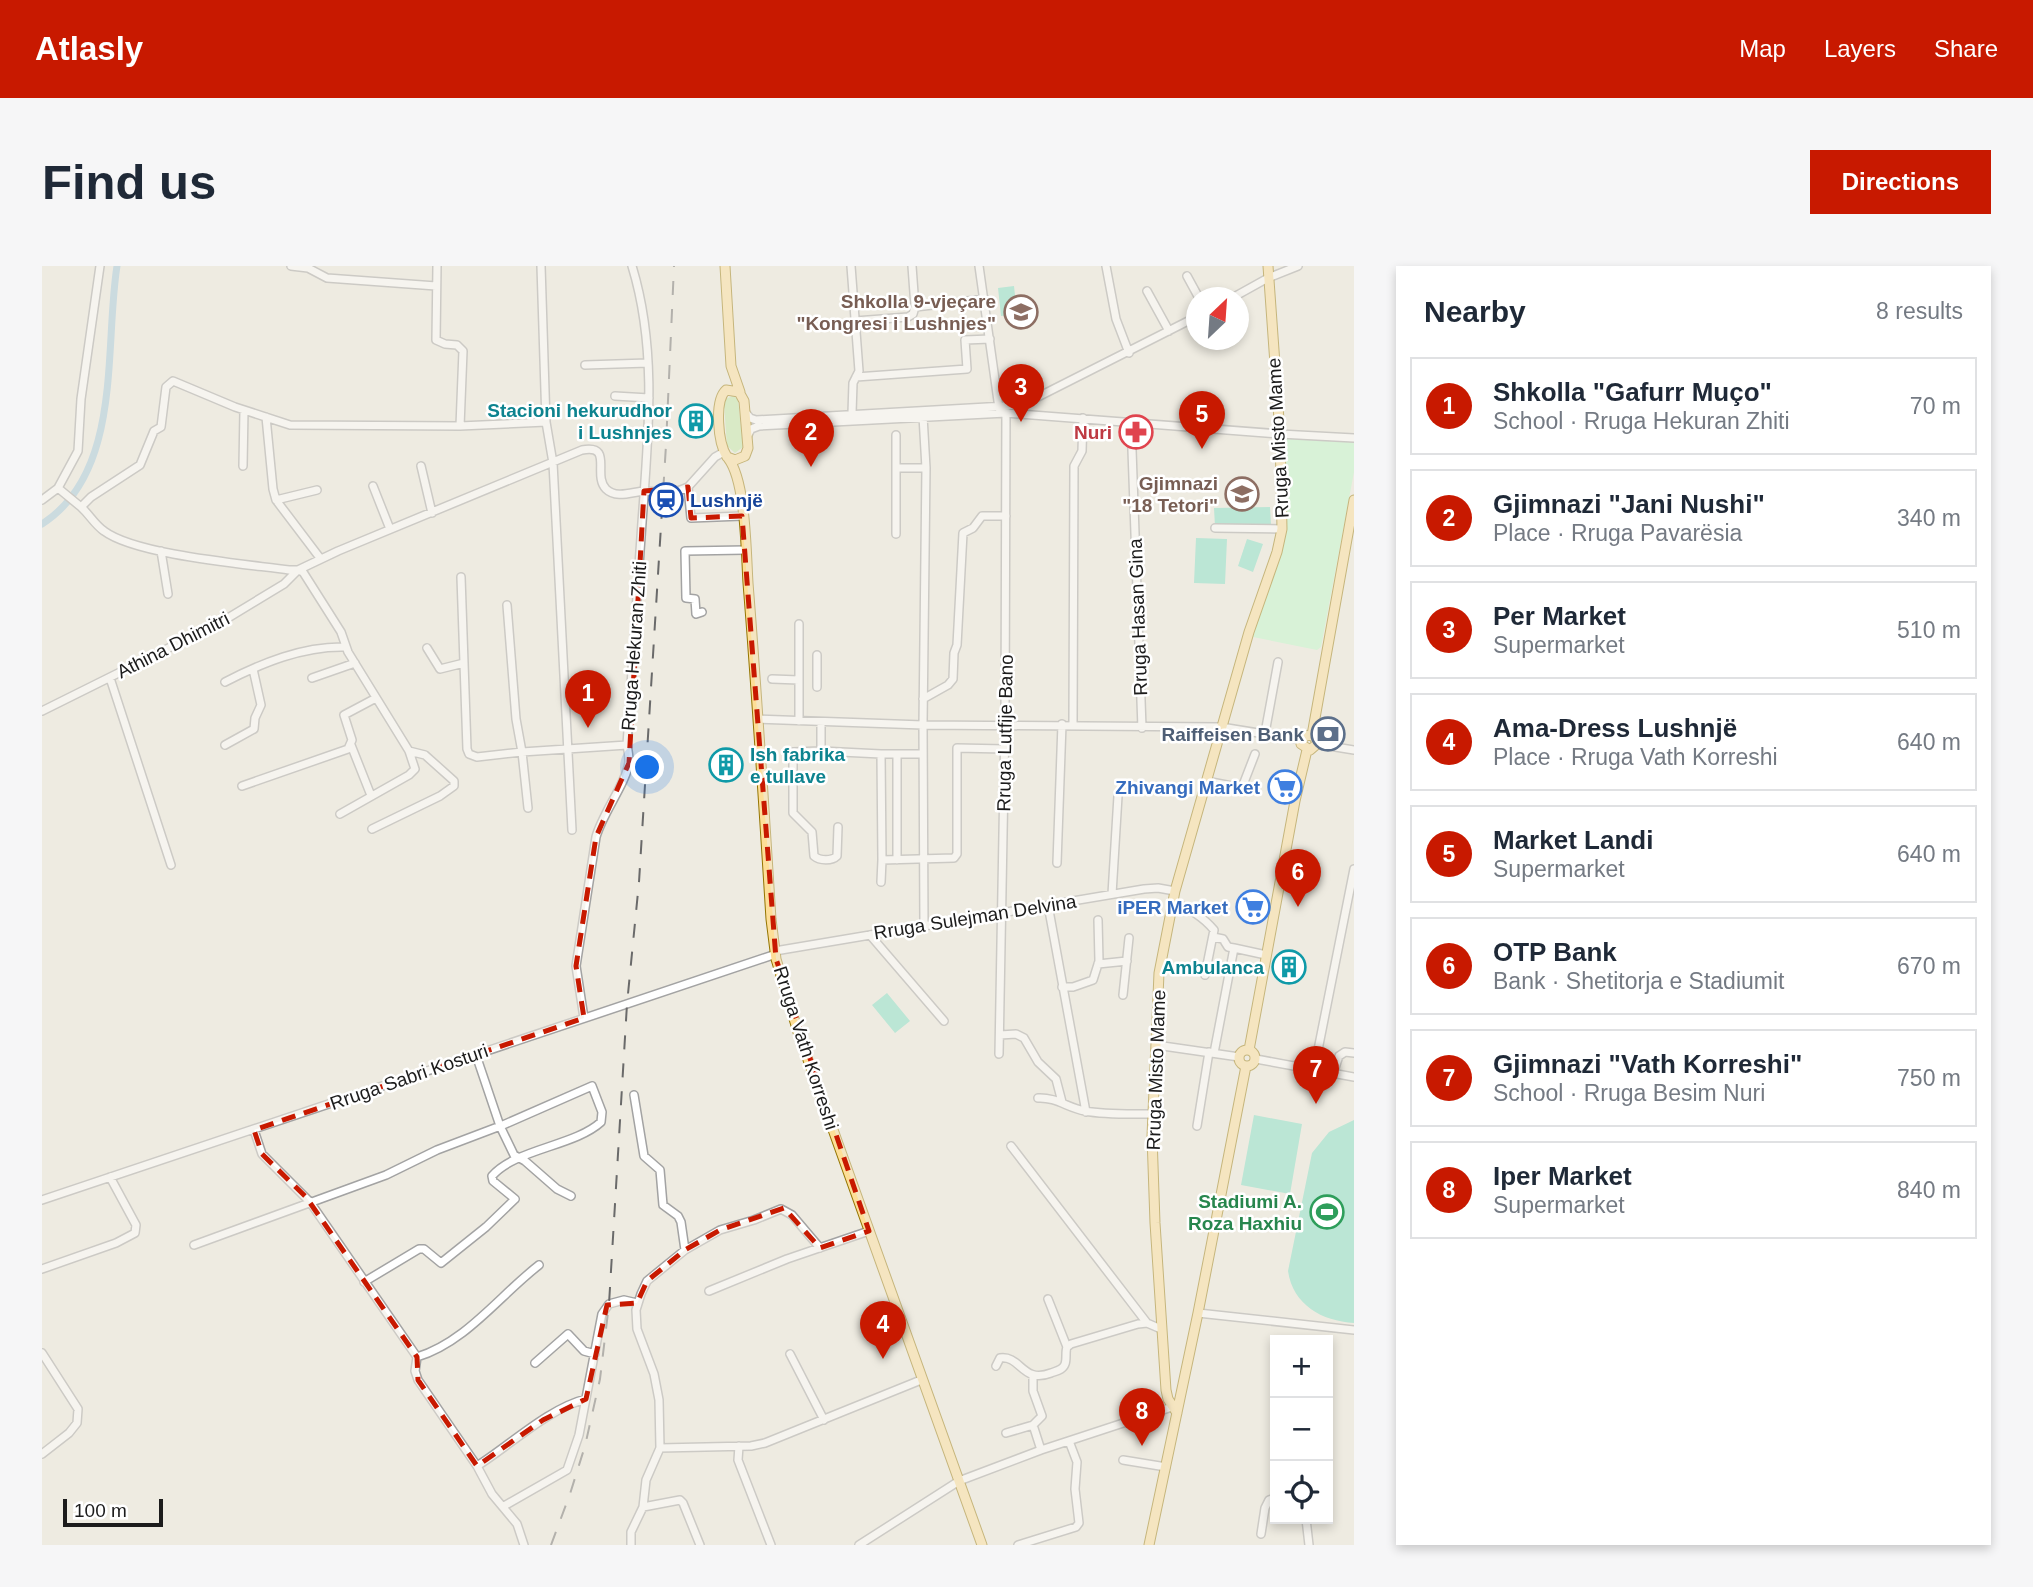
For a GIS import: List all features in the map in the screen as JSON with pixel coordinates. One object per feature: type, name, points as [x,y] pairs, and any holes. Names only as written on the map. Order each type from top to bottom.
[{"type":"main road","points":[[725,266],[730,362],[741,394]]},
{"type":"main road","name":"Rruga Misto Mame","points":[[1174,1410],[1166,1390],[1155,1223],[1152,1114],[1159,973],[1172,903],[1206,781],[1217,729],[1277,552],[1282,529],[1280,434],[1268,266]]},
{"type":"main road","points":[[723,393],[730,362]]},
{"type":"main road","points":[[723,393],[731,390],[741,394]]},
{"type":"main road","name":"Rruga Vath Korreshi","points":[[723,393],[719,407],[726,455],[735,470],[739,485],[746,550],[775,952],[798,1032],[982,1545]]},
{"type":"main road","name":"Rruga Vath Korreshi","points":[[739,485],[747,438],[746,411],[741,394]]},
{"type":"main road","points":[[726,455],[738,459],[746,455]]},
{"type":"main road","points":[[1249,1050],[1304,745],[1307,735],[1314,740],[1354,500]]},
{"type":"main road","points":[[1249,1050],[1255,1054],[1256,1059],[1253,1065],[1246,1066],[1241,1063],[1239,1057],[1243,1051],[1249,1050]]},
{"type":"main road","points":[[1149,1545],[1166,1467],[1174,1410],[1198,1313],[1246,1066]]},
{"type":"street","points":[[42,500],[60,489],[78,451],[81,399],[100,266]]},
{"type":"street","points":[[291,266],[307,268],[327,278],[436,286]]},
{"type":"street","points":[[437,266],[436,340],[457,345],[463,351],[460,426]]},
{"type":"street","points":[[541,266],[546,422],[553,463],[572,830]]},
{"type":"street","name":"Rruga Hekuran Zhiti","points":[[584,1018],[576,966],[590,869],[600,822],[629,763],[627,745],[649,439],[648,363],[642,297],[632,266]]},
{"type":"street","points":[[851,266],[859,371],[853,383],[852,413]]},
{"type":"street","points":[[855,321],[911,316],[915,307],[912,266]]},
{"type":"street","name":"Rruga Lutfije Bano","points":[[979,266],[1003,409],[1006,516],[999,1054]]},
{"type":"street","points":[[1107,266],[1116,319],[1129,353]]},
{"type":"street","points":[[1249,289],[1298,266]]},
{"type":"street","points":[[1187,276],[1193,287]]},
{"type":"street","points":[[1147,290],[1169,331]]},
{"type":"street","points":[[915,307],[985,299]]},
{"type":"street","points":[[747,438],[751,429],[759,426],[923,416],[1003,409],[1025,404],[1186,322]]},
{"type":"street","points":[[856,377],[967,369],[965,341],[990,339]]},
{"type":"street","points":[[585,365],[648,363]]},
{"type":"street","points":[[80,506],[140,465],[154,431],[161,427],[169,383],[178,381],[244,410],[290,425],[460,426],[546,422]]},
{"type":"street","points":[[615,396],[649,398]]},
{"type":"street","points":[[1025,404],[1023,410],[1029,414]]},
{"type":"street","points":[[746,411],[749,417],[756,420],[852,413],[1003,409],[1029,414],[1354,438]]},
{"type":"street","points":[[243,466],[244,410]]},
{"type":"street","points":[[923,416],[926,468],[924,927]]},
{"type":"street","points":[[266,417],[276,500],[320,558]]},
{"type":"street","points":[[1073,724],[1074,466],[1082,451],[1083,418]]},
{"type":"street","name":"Rruga Hasan Gina","points":[[1131,422],[1142,728]]},
{"type":"street","points":[[896,435],[896,534]]},
{"type":"street","name":"Athina Dhimitri","points":[[42,711],[223,621],[284,584],[303,567],[320,558],[553,463],[592,449],[600,456],[601,482],[606,490],[614,494],[644,491]]},
{"type":"street","points":[[644,491],[674,492],[688,487],[715,457],[726,455]]},
{"type":"street","points":[[421,466],[432,513]]},
{"type":"street","points":[[897,468],[926,468]]},
{"type":"street","points":[[373,486],[390,529]]},
{"type":"street","points":[[688,487],[691,518],[742,516]]},
{"type":"street","points":[[60,489],[103,530],[121,540],[161,551],[218,561],[303,567],[303,572],[341,632],[345,647],[409,751],[415,769],[413,773],[340,814]]},
{"type":"street","points":[[276,500],[317,490]]},
{"type":"street","points":[[923,699],[948,685],[953,679],[963,533],[973,528],[982,516],[1006,516]]},
{"type":"street","points":[[1215,528],[1282,529]]},
{"type":"street","points":[[702,611],[696,614],[695,599],[687,598],[685,551],[746,550]]},
{"type":"street","points":[[161,551],[168,594]]},
{"type":"street","points":[[461,577],[469,754],[477,757],[627,745]]},
{"type":"street","points":[[507,605],[516,719],[528,808]]},
{"type":"street","points":[[799,624],[799,721]]},
{"type":"street","points":[[225,682],[307,650],[345,647]]},
{"type":"street","points":[[427,648],[440,669],[464,663]]},
{"type":"street","points":[[817,655],[817,687]]},
{"type":"street","points":[[1265,733],[1278,662]]},
{"type":"street","points":[[312,678],[355,663]]},
{"type":"street","points":[[225,745],[254,729],[255,718],[261,705],[253,669]]},
{"type":"street","points":[[110,678],[171,866]]},
{"type":"street","points":[[772,679],[799,680]]},
{"type":"street","points":[[370,793],[351,745],[344,715],[376,698]]},
{"type":"street","points":[[758,719],[923,725],[1073,724],[1217,729],[1265,733],[1304,745]]},
{"type":"street","points":[[821,722],[821,751]]},
{"type":"street","points":[[1057,863],[1062,724]]},
{"type":"street","points":[[1217,729],[1304,745]]},
{"type":"street","points":[[1314,740],[1354,750]]},
{"type":"street","points":[[242,786],[344,751],[351,745]]},
{"type":"street","points":[[882,860],[951,860],[957,854],[957,748],[1005,749]]},
{"type":"street","points":[[372,829],[440,796],[454,786],[454,781],[425,755],[409,751]]},
{"type":"street","points":[[838,827],[837,856],[834,859],[820,860],[814,856],[812,832],[793,813],[793,752],[923,754]]},
{"type":"street","points":[[881,754],[881,882]]},
{"type":"street","points":[[897,754],[897,860]]},
{"type":"street","points":[[1206,781],[1237,787],[1243,785],[1255,754]]},
{"type":"street","points":[[1112,894],[1118,796]]},
{"type":"street","points":[[882,828],[897,828]]},
{"type":"street","points":[[1314,1070],[1351,903],[1354,869]]},
{"type":"street","name":"Rruga Sulejman Delvina","points":[[775,952],[1112,894],[1158,888],[1175,891]]},
{"type":"street","points":[[1172,903],[1183,906],[1205,920],[1214,930],[1205,975]]},
{"type":"street","points":[[1048,905],[1086,1112]]},
{"type":"street","points":[[1062,987],[1073,987],[1093,980],[1098,964],[1098,920]]},
{"type":"street","points":[[870,935],[944,1021]]},
{"type":"street","points":[[1213,937],[1223,939],[1228,947],[1266,955]]},
{"type":"street","points":[[1123,995],[1129,938]]},
{"type":"street","points":[[1197,1126],[1234,948]]},
{"type":"street","name":"Rruga Sabri Kosturi","points":[[42,1200],[775,952]]},
{"type":"street","points":[[1098,964],[1127,961]]},
{"type":"street","points":[[1000,1035],[1016,1034],[1024,1038],[1041,1066],[1056,1079],[1062,1102]]},
{"type":"street","points":[[1156,1045],[1239,1057]]},
{"type":"street","points":[[1334,1074],[1339,1056],[1345,1052],[1354,1053]]},
{"type":"street","points":[[475,1055],[500,1125],[514,1155],[525,1161],[557,1189],[571,1195]]},
{"type":"street","points":[[1256,1059],[1354,1077]]},
{"type":"street","points":[[194,1245],[386,1175],[437,1150],[592,1086],[603,1112],[603,1118],[598,1125],[518,1158],[492,1176],[493,1181],[515,1199],[459,1249],[441,1263],[424,1249],[419,1249],[364,1282]]},
{"type":"street","points":[[634,1095],[644,1156],[660,1170],[663,1205],[678,1216],[681,1222],[685,1250]]},
{"type":"street","points":[[1038,1098],[1062,1102],[1086,1112],[1152,1114]]},
{"type":"street","points":[[254,1130],[262,1154],[310,1202],[417,1357],[415,1371],[418,1381],[477,1466],[492,1493],[517,1524],[524,1545]]},
{"type":"street","points":[[1011,1146],[1147,1323],[1161,1329]]},
{"type":"street","points":[[42,1269],[116,1243],[135,1233],[136,1225],[110,1177]]},
{"type":"street","points":[[631,1545],[631,1532],[643,1507],[642,1494],[646,1480],[660,1448],[659,1399],[654,1374],[637,1329],[637,1303],[647,1281],[685,1250],[732,1225],[781,1209],[793,1214],[820,1248]]},
{"type":"street","points":[[709,1291],[869,1231]]},
{"type":"street","points":[[417,1357],[464,1331],[538,1265]]},
{"type":"street","points":[[996,1366],[1000,1358],[1005,1357],[1033,1376],[1062,1369],[1067,1347],[1048,1299]]},
{"type":"street","points":[[504,1506],[566,1470],[579,1435],[606,1306],[624,1300],[637,1303]]},
{"type":"street","points":[[1198,1313],[1354,1330]]},
{"type":"street","points":[[1067,1347],[1125,1327],[1147,1323]]},
{"type":"street","points":[[535,1363],[568,1334],[584,1351],[595,1354]]},
{"type":"street","points":[[42,1353],[78,1409],[77,1423],[69,1433],[42,1454]]},
{"type":"street","points":[[790,1354],[824,1420]]},
{"type":"street","points":[[1006,1433],[1033,1425],[1042,1416],[1033,1391],[1033,1376]]},
{"type":"street","points":[[660,1448],[765,1443],[921,1380]]},
{"type":"street","points":[[477,1466],[543,1420],[571,1403],[586,1399]]},
{"type":"street","points":[[859,1545],[959,1481],[1041,1450],[1174,1410]]},
{"type":"street","points":[[1033,1425],[1041,1450]]},
{"type":"street","points":[[1018,1545],[1076,1527],[1079,1523],[1074,1489],[1077,1462],[1069,1441]]},
{"type":"street","points":[[738,1446],[738,1460],[771,1545]]},
{"type":"street","points":[[1123,1460],[1166,1467]]},
{"type":"street","points":[[643,1507],[680,1500],[700,1545]]},
{"type":"street","points":[[1261,1534],[1265,1508],[1270,1500]]},
{"type":"street","points":[[1307,1524],[1309,1545]]},
{"type":"highlighted area","points":[[688,487],[691,518],[742,516],[776,959],[869,1231],[820,1248],[784,1208],[720,1230],[685,1250],[647,1281],[637,1303],[607,1305],[586,1399],[543,1420],[477,1466],[418,1380],[417,1357],[306,1197],[262,1154],[254,1130],[584,1018],[576,966],[596,837],[629,763],[644,491]]},
{"type":"green space","points":[[1014,286],[1017,314],[1001,316],[998,288]]},
{"type":"green space","points":[[733,396],[738,399],[743,447],[735,453],[727,446],[724,405],[725,399]]},
{"type":"green space","points":[[1285,437],[1352,440],[1354,443],[1354,472],[1321,647],[1317,650],[1253,637],[1251,633],[1286,530]]},
{"type":"green space","points":[[1270,507],[1271,525],[1215,527],[1214,508]]},
{"type":"green space","points":[[1196,538],[1227,539],[1225,584],[1194,583]]},
{"type":"green space","points":[[1247,539],[1263,544],[1253,572],[1238,566]]},
{"type":"green space","points":[[887,993],[910,1021],[895,1033],[872,1005]]},
{"type":"green space","points":[[1254,1115],[1302,1124],[1290,1194],[1241,1185]]},
{"type":"green space","name":"Stadiumi A. Roza Haxhiu","points":[[1354,1120],[1354,1323],[1331,1319],[1311,1309],[1296,1293],[1288,1271],[1312,1153],[1329,1132]]},
{"type":"waterway","points":[[42,524],[68,501],[86,473],[98,441],[109,370],[117,266]]},
{"type":"railway","points":[[551,1545],[585,1446],[600,1379],[609,1304],[627,1004],[639,882],[666,445],[674,266]]},
{"type":"place","name":"Shkolla 9-vjeçare \"Kongresi i Lushnjes\"","points":[[1021,312]]},
{"type":"place","name":"Stacioni hekurudhor i Lushnjes","points":[[696,421]]},
{"type":"place","name":"Per Market","points":[[1021,422]]},
{"type":"place","name":"Nuri","points":[[1136,432]]},
{"type":"place","name":"Market Landi","points":[[1202,449]]},
{"type":"place","name":"Gjimnazi \"Jani Nushi\"","points":[[811,467]]},
{"type":"place","name":"Gjimnazi \"18 Tetori\"","points":[[1242,494]]},
{"type":"place","name":"Lushnjë","points":[[666,500]]},
{"type":"place","name":"Shkolla \"Gafurr Muço\"","points":[[588,728]]},
{"type":"place","name":"Raiffeisen Bank","points":[[1328,734]]},
{"type":"place","name":"Ish fabrika e tullave","points":[[726,765]]},
{"type":"place","name":"Zhivangi Market","points":[[1285,787]]},
{"type":"place","name":"iPER Market","points":[[1253,907]]},
{"type":"place","name":"OTP Bank","points":[[1298,907]]},
{"type":"place","name":"Ambulanca","points":[[1289,967]]},
{"type":"place","name":"Gjimnazi \"Vath Korreshi\"","points":[[1316,1104]]},
{"type":"place","name":"Stadiumi A. Roza Haxhiu","points":[[1327,1212]]},
{"type":"place","name":"Ama-Dress Lushnjë","points":[[883,1359]]},
{"type":"place","name":"Iper Market","points":[[1142,1446]]}]
